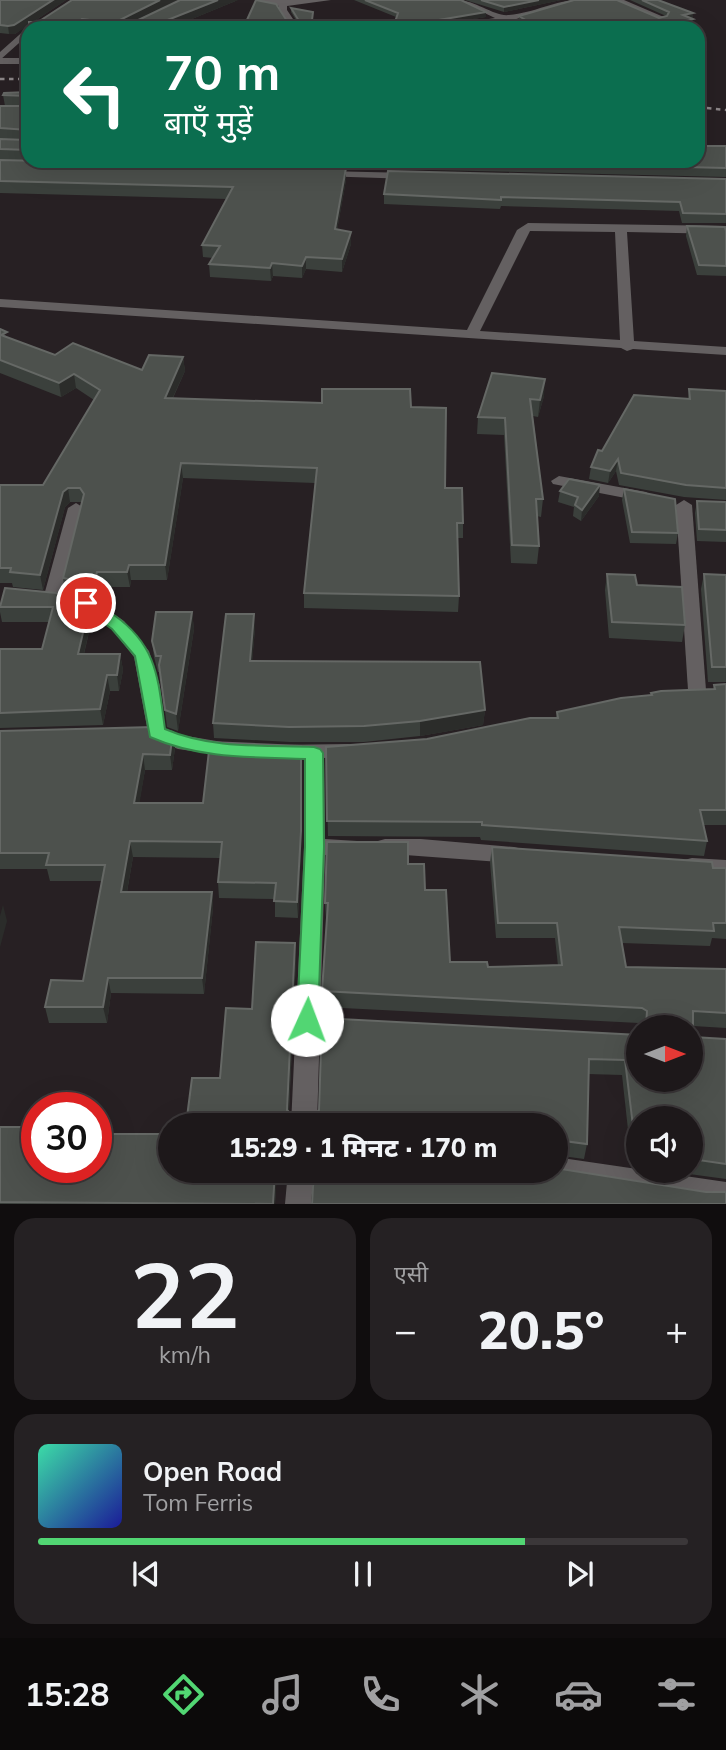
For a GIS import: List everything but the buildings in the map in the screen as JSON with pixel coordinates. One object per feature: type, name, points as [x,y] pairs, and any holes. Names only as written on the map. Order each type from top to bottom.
[{"type":"street","points":[[143,21],[189,0]]},
{"type":"street","points":[[259,0],[283,4],[327,0]]},
{"type":"street","points":[[461,0],[509,21]]},
{"type":"street","points":[[490,21],[576,0]]},
{"type":"street","points":[[616,0],[662,18]]},
{"type":"street","points":[[283,4],[283,11],[292,21]]},
{"type":"street","points":[[0,59],[21,37]]},
{"type":"street","points":[[0,59],[21,60]]},
{"type":"street","points":[[307,173],[419,176]]},
{"type":"street","points":[[471,336],[523,230],[536,226],[726,230]]},
{"type":"street","points":[[621,227],[627,347]]},
{"type":"street","points":[[0,303],[627,347],[726,351]]},
{"type":"street","points":[[559,481],[678,503],[699,691]]},
{"type":"street","points":[[76,508],[45,598],[86,603],[118,625],[143,655],[151,686],[156,733]]},
{"type":"street","points":[[130,734],[156,733],[177,742],[213,749],[314,753],[364,750]]},
{"type":"street","points":[[304,1113],[314,847],[314,753]]},
{"type":"street","points":[[314,847],[421,847],[539,857]]},
{"type":"street","points":[[673,865],[726,868]]},
{"type":"street","points":[[307,1020],[335,1021]]},
{"type":"street","points":[[568,1171],[726,1195]]},
{"type":"street","points":[[298,1204],[300,1183]]},
{"type":"railway","points":[[0,79],[21,79]]},
{"type":"railway","points":[[705,108],[726,110]]},
{"type":"route","points":[[86,603],[118,625],[143,655],[151,686],[156,733],[177,742],[213,749],[314,753],[314,847],[307,1020]]}]
